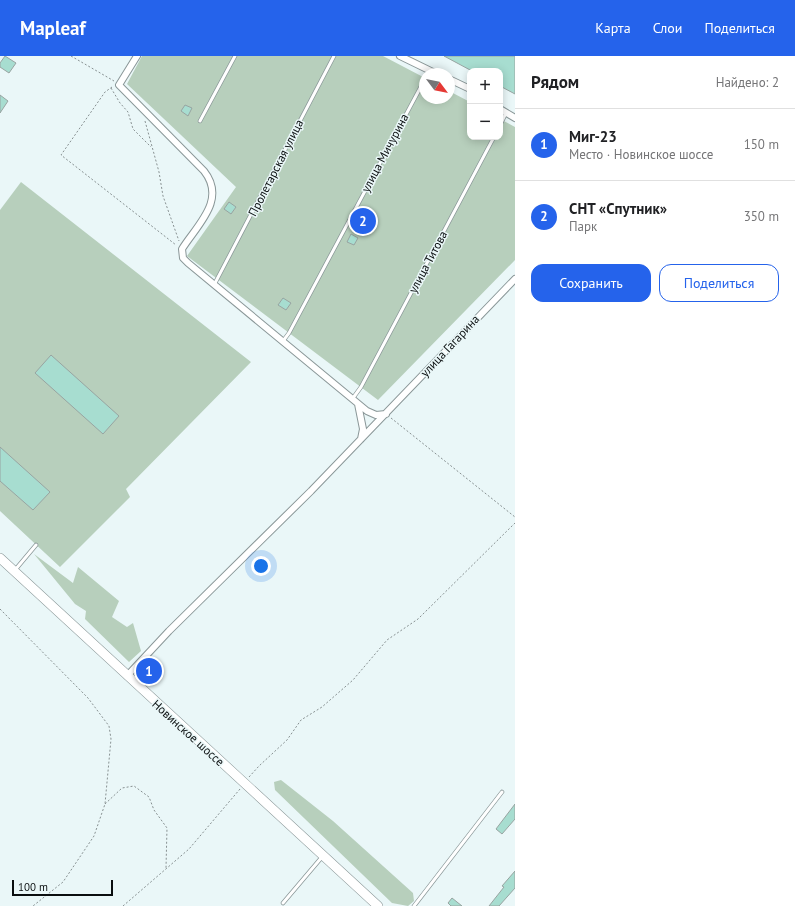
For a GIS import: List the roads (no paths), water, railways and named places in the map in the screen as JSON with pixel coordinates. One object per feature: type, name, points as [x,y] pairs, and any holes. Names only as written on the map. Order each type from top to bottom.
[{"type":"main road","name":"Новинское шоссе","points":[[0,558],[378,906]]},
{"type":"street","points":[[137,56],[121,82],[204,171],[213,184],[213,201],[182,249],[183,258],[214,286],[353,398],[358,404],[376,415],[386,414]]},
{"type":"street","points":[[400,56],[421,68]]},
{"type":"street","points":[[455,82],[467,88]]},
{"type":"street","points":[[503,110],[515,118]]},
{"type":"street","name":"улица Гагарина","points":[[127,676],[169,631],[386,414],[466,328],[515,279]]},
{"type":"street","points":[[358,404],[363,429],[360,440]]},
{"type":"lane","points":[[200,121],[235,56]]},
{"type":"lane","name":"Пролетарская улица","points":[[214,286],[334,56]]},
{"type":"lane","name":"улица Мичурина","points":[[283,341],[289,333],[419,90]]},
{"type":"lane","points":[[503,120],[506,113]]},
{"type":"lane","name":"улица Титова","points":[[353,398],[362,387],[492,140]]},
{"type":"lane","points":[[14,571],[36,545]]},
{"type":"lane","points":[[414,906],[502,792]]},
{"type":"lane","points":[[283,903],[323,856]]},
{"type":"place","name":"СНТ «Спутник»","points":[[363,221]]},
{"type":"place","name":"Миг-23","points":[[149,671]]}]
